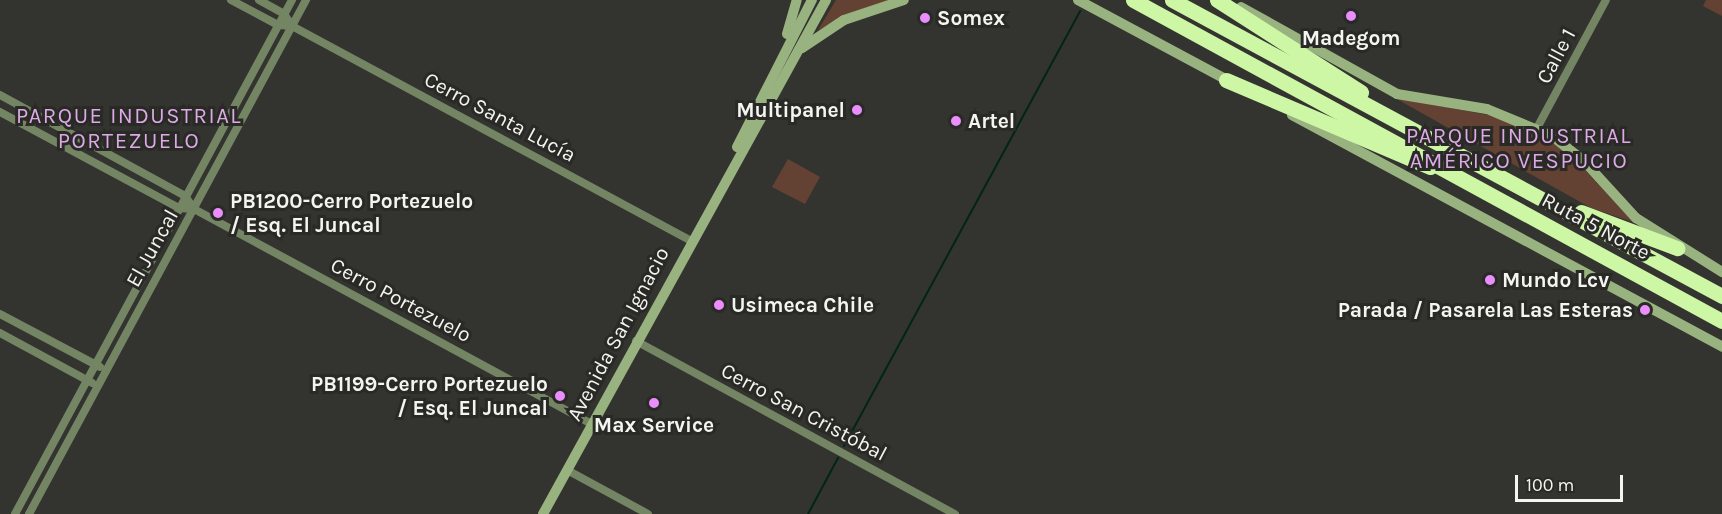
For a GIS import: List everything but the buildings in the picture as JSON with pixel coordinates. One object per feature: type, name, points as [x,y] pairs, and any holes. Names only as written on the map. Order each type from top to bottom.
[{"type":"highway","name":"Ruta 5 Norte","points":[[1133,0],[1654,281],[1722,321]]},
{"type":"highway","name":"Ruta 5 Norte","points":[[1172,0],[1722,296]]},
{"type":"highway","points":[[1217,0],[1412,129]]},
{"type":"highway","points":[[1226,80],[1392,154],[1456,174]]},
{"type":"highway","points":[[1558,207],[1677,248]]},
{"type":"highway","points":[[1654,281],[1722,333]]},
{"type":"main road","points":[[781,56],[797,0]]},
{"type":"main road","name":"Avenida San Ignacio","points":[[727,172],[781,56],[812,0]]},
{"type":"main road","name":"Avenida San Ignacio","points":[[543,514],[727,172],[826,0]]},
{"type":"main road","points":[[799,50],[844,20],[904,0]]},
{"type":"main road","points":[[1078,0],[1722,348]]},
{"type":"main road","points":[[1227,0],[1397,94],[1487,108],[1537,128],[1575,152],[1630,213],[1677,248],[1722,272]]},
{"type":"street","name":"Cerro Santa Lucía","points":[[231,0],[278,25],[292,26],[690,240]]},
{"type":"street","name":"Cerro Santa Lucía","points":[[259,0],[284,14],[292,26]]},
{"type":"street","name":"El Juncal","points":[[15,514],[292,0]]},
{"type":"street","name":"El Juncal","points":[[29,514],[306,0]]},
{"type":"street","name":"Calle 1","points":[[1537,128],[1606,0]]},
{"type":"street","name":"Cerro Portezuelo","points":[[0,95],[185,196],[194,208],[591,424]]},
{"type":"street","name":"Cerro Portezuelo","points":[[0,112],[178,208],[194,208]]},
{"type":"street","points":[[0,314],[106,370]]},
{"type":"street","points":[[0,333],[97,386]]},
{"type":"street","name":"Cerro San Cristóbal","points":[[636,341],[956,514]]},
{"type":"street","points":[[567,470],[648,514]]},
{"type":"shaded area","points":[[836,0],[894,0],[818,30]]},
{"type":"shaded area","points":[[1706,0],[1722,0],[1722,16],[1703,6]]},
{"type":"shaded area","points":[[1395,98],[1494,116],[1544,138],[1569,153],[1633,222],[1591,208]]},
{"type":"shaded area","points":[[788,159],[820,177],[805,204],[772,187]]},
{"type":"waterway","points":[[844,446],[1080,11]]},
{"type":"waterway","points":[[808,514],[838,458]]},
{"type":"place","name":"Madegom","points":[[1351,16]]},
{"type":"place","name":"Somex","points":[[925,18]]},
{"type":"place","name":"Multipanel","points":[[857,110]]},
{"type":"place","name":"Artel","points":[[956,121]]},
{"type":"place","name":"PB1200-Cerro Portezuelo / Esq. El Juncal","points":[[218,213]]},
{"type":"place","name":"Mundo Lcv","points":[[1490,280]]},
{"type":"place","name":"Usimeca Chile","points":[[719,305]]},
{"type":"place","name":"Parada / Pasarela Las Esteras","points":[[1645,310]]},
{"type":"place","name":"PB1199-Cerro Portezuelo / Esq. El Juncal","points":[[560,396]]},
{"type":"place","name":"Max Service","points":[[654,403]]},
{"type":"district","name":"PARQUE INDUSTRIAL PORTEZUELO","points":[[129,128]]},
{"type":"district","name":"PARQUE INDUSTRIAL AMÉRICO VESPUCIO","points":[[1519,148]]}]
